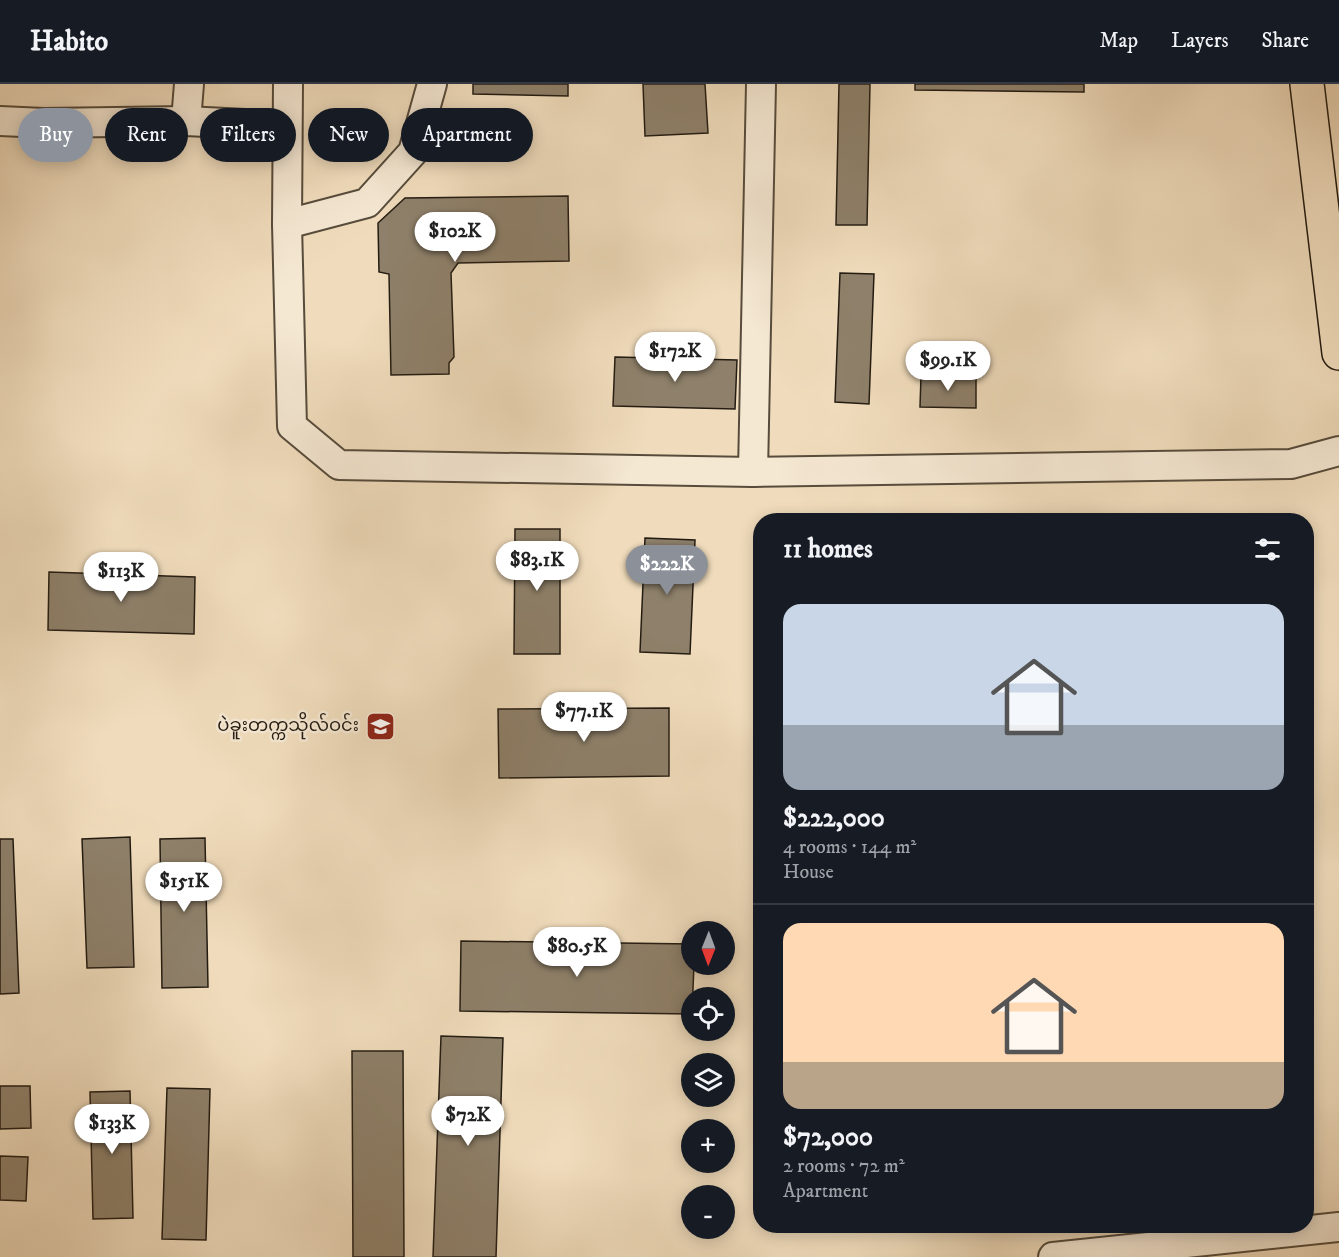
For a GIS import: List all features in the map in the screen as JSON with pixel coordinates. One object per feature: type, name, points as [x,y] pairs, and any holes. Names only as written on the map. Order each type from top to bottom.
[{"type":"highway","points":[[1307,84],[1339,353]]},
{"type":"street","points":[[187,108],[189,84]]},
{"type":"street","points":[[288,84],[288,108]]},
{"type":"street","points":[[287,224],[367,203],[413,152],[432,84]]},
{"type":"street","points":[[753,472],[761,84]]},
{"type":"street","points":[[0,121],[105,122]]},
{"type":"street","points":[[288,162],[292,426],[339,465],[753,472],[1291,464],[1339,451]]},
{"type":"street","points":[[1314,1230],[1339,1227]]},
{"type":"street","points":[[1053,1257],[1282,1233]]},
{"type":"building","points":[[473,84],[568,84],[568,96],[473,94]]},
{"type":"building","points":[[643,84],[705,84],[708,133],[645,136]]},
{"type":"building","points":[[839,84],[870,84],[867,225],[836,225]]},
{"type":"building","points":[[915,84],[1084,84],[1084,92],[915,90]]},
{"type":"building","points":[[568,196],[569,261],[458,263],[451,273],[454,357],[449,363],[449,374],[391,375],[389,274],[379,272],[378,223],[405,198]]},
{"type":"building","points":[[840,273],[874,274],[869,404],[835,402]]},
{"type":"building","points":[[615,357],[737,360],[735,409],[613,406]]},
{"type":"building","points":[[921,376],[976,376],[976,408],[920,407]]},
{"type":"building","points":[[515,529],[560,529],[560,654],[514,654]]},
{"type":"building","points":[[645,538],[695,540],[690,654],[640,652]]},
{"type":"building","points":[[49,572],[195,577],[194,634],[48,630]]},
{"type":"building","points":[[669,708],[669,776],[499,778],[498,709]]},
{"type":"building","points":[[130,837],[134,967],[87,968],[82,839]]},
{"type":"building","points":[[205,838],[208,987],[162,988],[160,839]]},
{"type":"building","points":[[0,839],[13,839],[19,993],[0,994]]},
{"type":"building","points":[[461,941],[681,944],[681,975],[694,975],[693,987],[681,987],[681,1014],[460,1011]]},
{"type":"building","points":[[441,1036],[503,1038],[496,1257],[433,1257]]},
{"type":"building","points":[[352,1051],[403,1051],[404,1257],[353,1257]]},
{"type":"building","points":[[0,1086],[30,1086],[31,1128],[0,1129]]},
{"type":"building","points":[[167,1088],[210,1089],[206,1240],[162,1239]]},
{"type":"building","points":[[130,1091],[133,1218],[93,1219],[90,1092]]},
{"type":"building","points":[[0,1156],[28,1157],[26,1201],[0,1200]]},
{"type":"place","name":"ပဲခူးတက္ကသိုလ်ဝင်း","points":[[380,726]]}]
